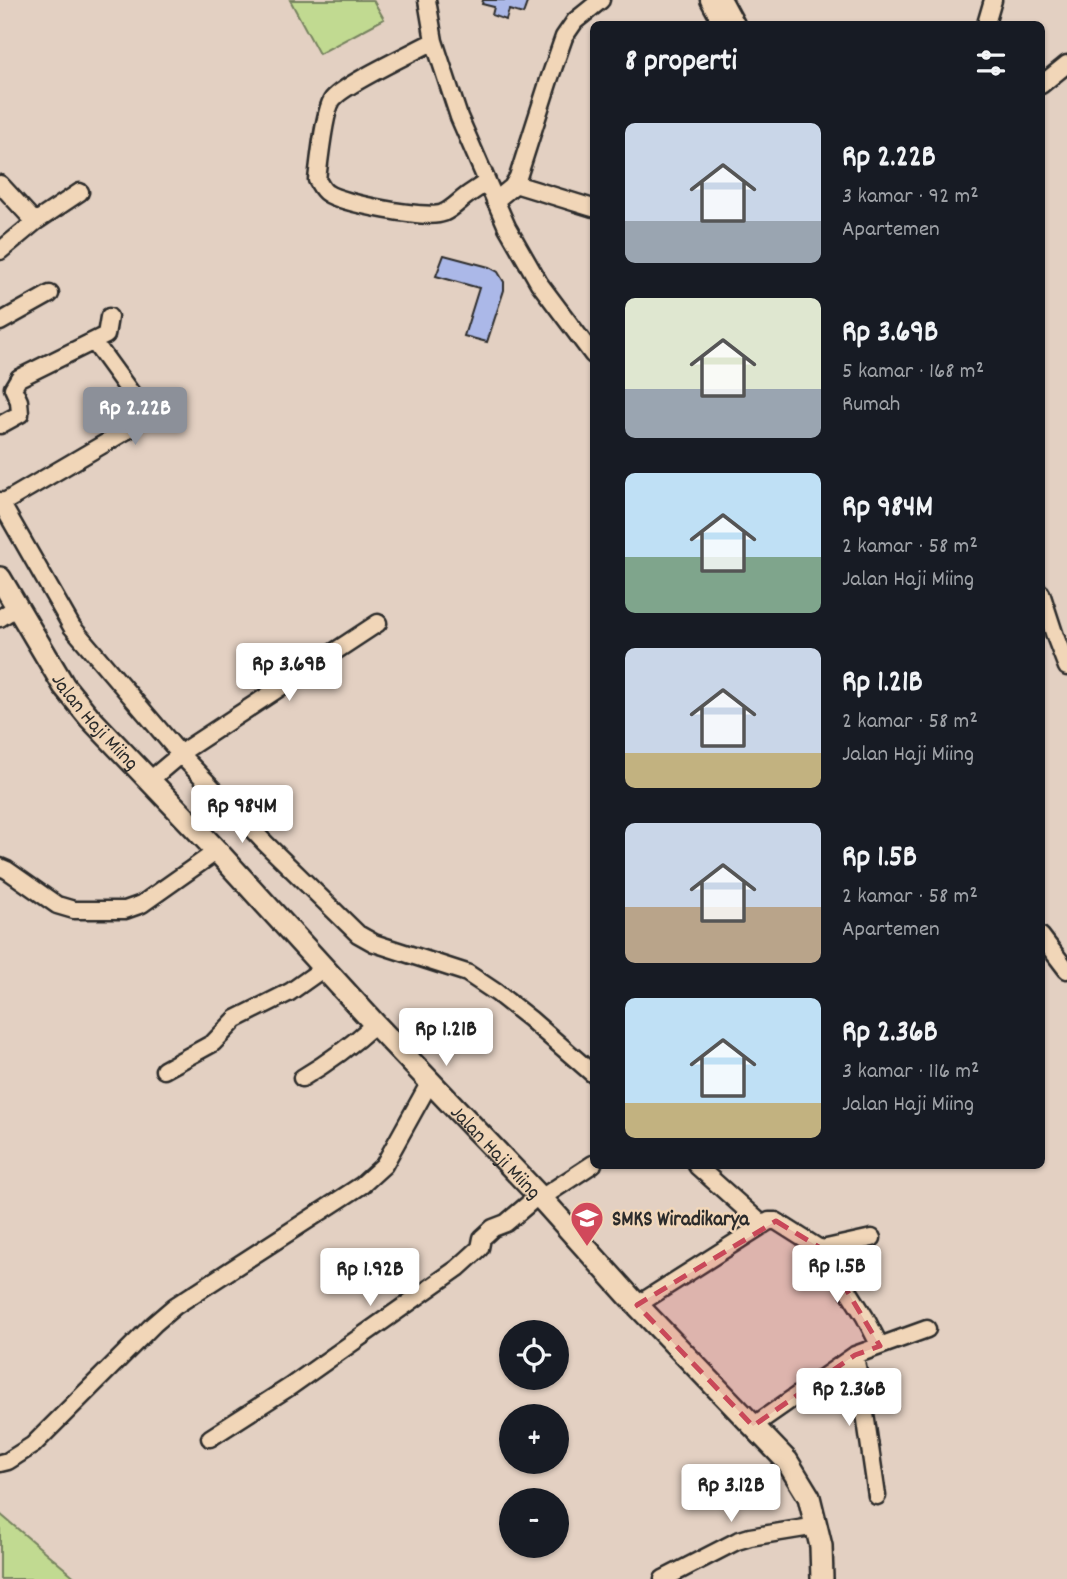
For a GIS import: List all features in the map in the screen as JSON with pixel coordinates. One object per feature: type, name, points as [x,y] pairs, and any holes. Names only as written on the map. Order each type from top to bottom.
[{"type":"main road","name":"Jalan Haji Miing","points":[[0,578],[9,612],[90,718],[786,1461],[810,1497],[821,1546],[822,1579]]},
{"type":"street","points":[[428,0],[434,41],[458,117],[495,201],[539,283],[590,351]]},
{"type":"street","points":[[495,201],[515,184],[522,168],[564,37],[575,21],[601,0]]},
{"type":"street","points":[[709,0],[720,21]]},
{"type":"street","points":[[723,0],[734,21]]},
{"type":"street","points":[[987,21],[993,0]]},
{"type":"street","points":[[434,41],[354,83],[333,99],[324,130],[317,180],[327,194],[390,211],[433,215],[442,214],[487,182]]},
{"type":"street","points":[[1045,82],[1067,64]]},
{"type":"street","points":[[0,184],[35,222]]},
{"type":"street","points":[[515,184],[590,207]]},
{"type":"street","points":[[0,251],[35,222],[80,192]]},
{"type":"street","points":[[0,322],[50,294]]},
{"type":"street","points":[[0,425],[20,414],[19,401],[13,388],[19,378],[106,335],[109,317]]},
{"type":"street","points":[[94,342],[143,412],[131,428],[1,503],[72,627],[180,754],[265,843],[358,934],[374,943],[467,973],[530,1019],[590,1071]]},
{"type":"street","points":[[1045,605],[1067,667]]},
{"type":"street","points":[[150,780],[180,754],[378,623]]},
{"type":"street","points":[[0,867],[57,905],[74,910],[125,909],[142,904],[217,851]]},
{"type":"street","points":[[1045,941],[1067,970]]},
{"type":"street","points":[[164,1070],[213,1042],[236,1019],[290,992],[324,968]]},
{"type":"street","points":[[302,1078],[330,1062],[375,1024]]},
{"type":"street","points":[[0,1463],[33,1445],[175,1306],[362,1185],[384,1166],[430,1082]]},
{"type":"street","points":[[210,1438],[291,1386],[458,1268],[480,1248],[482,1238],[493,1228],[506,1223],[540,1197],[590,1166]]},
{"type":"street","points":[[708,1169],[763,1225]]},
{"type":"street","points":[[638,1305],[769,1221],[776,1221],[822,1249],[880,1346]]},
{"type":"street","points":[[822,1249],[872,1238]]},
{"type":"street","points":[[753,1426],[855,1354],[927,1329]]},
{"type":"street","points":[[855,1354],[877,1496]]},
{"type":"street","points":[[663,1579],[737,1541],[817,1526]]},
{"type":"highlighted area","points":[[776,1221],[822,1249],[880,1346],[855,1355],[753,1426],[637,1305]]},
{"type":"green space","points":[[290,0],[373,0],[384,19],[319,54]]},
{"type":"green space","points":[[0,1514],[77,1579],[0,1579]]},
{"type":"building","points":[[483,0],[528,0],[523,14],[509,10],[506,20],[492,15],[494,7],[482,4]]},
{"type":"building","points":[[444,255],[489,267],[498,272],[504,282],[504,290],[487,342],[464,336],[479,288],[436,276]]},
{"type":"place","name":"SMKS Wiradikarya","points":[[587,1248]]}]
